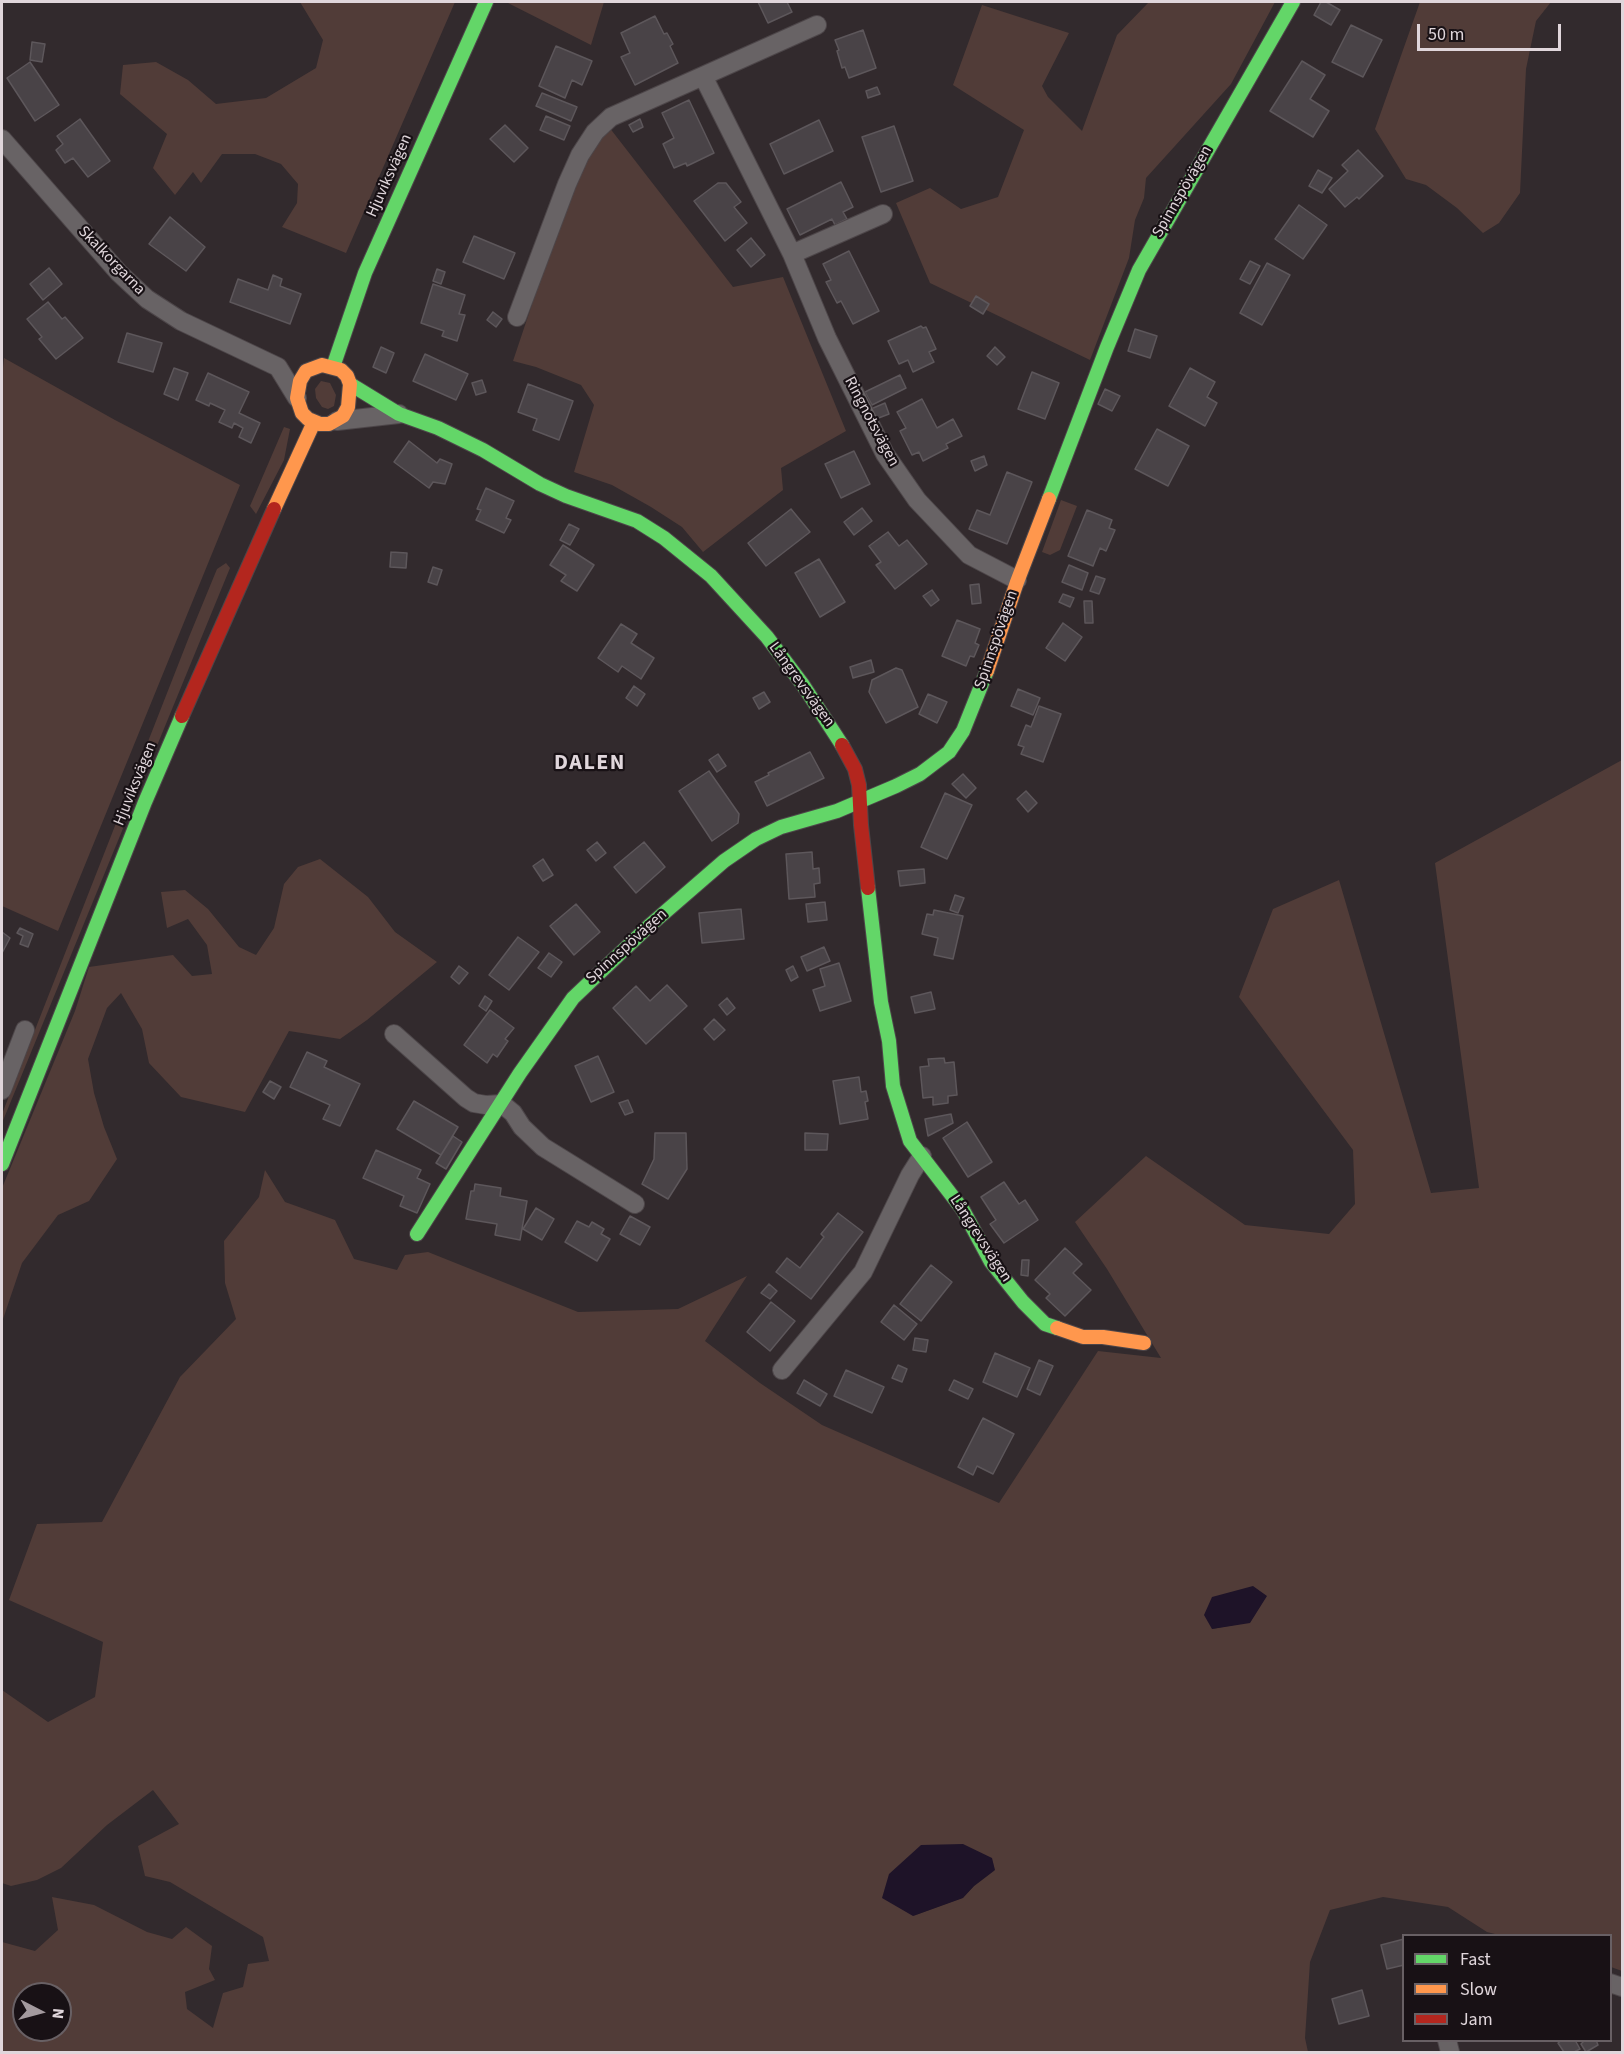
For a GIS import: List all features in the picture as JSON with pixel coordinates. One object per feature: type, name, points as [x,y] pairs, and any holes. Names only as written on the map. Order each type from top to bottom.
[{"type":"street","name":"Hjuviksvägen","points":[[333,366],[365,273],[486,2]]},
{"type":"street","name":"Spinnspövägen","points":[[417,1234],[520,1073],[573,998],[626,946],[724,861],[756,839],[781,827],[860,802],[920,774],[949,752],[963,731],[980,693],[1017,580],[1139,270],[1293,2]]},
{"type":"street","points":[[517,317],[567,184],[580,155],[595,132],[611,117],[817,26]]},
{"type":"street","name":"Ringnotsvägen","points":[[703,76],[792,254],[828,338],[890,462],[916,500],[969,555],[1017,580]]},
{"type":"street","name":"Skalkorgarna","points":[[2,139],[112,265],[147,299],[181,321],[278,367],[289,363],[312,368]]},
{"type":"street","points":[[792,254],[882,214]]},
{"type":"street","points":[[278,367],[297,398],[302,412],[314,422],[329,424],[337,421],[348,407],[350,384],[346,376],[333,366],[321,365],[306,371],[300,381],[297,398]]},
{"type":"street","name":"Långrevsvägen","points":[[350,384],[399,414],[438,428],[483,450],[540,484],[566,496],[637,521],[684,553],[711,576],[766,637],[803,685],[840,740],[855,769],[881,1002],[889,1041],[893,1086],[910,1141],[963,1210],[991,1262],[1023,1302],[1045,1324],[1083,1337],[1103,1337],[1144,1343]]},
{"type":"street","name":"Långrevsvägen","points":[[337,421],[399,414]]},
{"type":"street","name":"Hjuviksvägen","points":[[2,1164],[145,802],[202,668],[314,422]]},
{"type":"street","points":[[2,1090],[25,1029]]},
{"type":"street","points":[[394,1034],[466,1098],[474,1103],[502,1104],[543,1147],[634,1204]]},
{"type":"street","points":[[782,1370],[863,1272],[910,1175],[922,1156]]},
{"type":"shaded area","points":[[300,2],[455,2],[346,253],[282,227],[297,203],[298,184],[281,164],[255,154],[222,154],[201,183],[193,172],[175,195],[153,168],[167,134],[120,94],[123,65],[156,62],[188,80],[216,104],[266,98],[316,68],[323,40]]},
{"type":"shaded area","points":[[506,2],[604,2],[591,45]]},
{"type":"shaded area","points":[[1149,2],[1275,2],[1231,84],[1146,178],[1144,198],[1135,220],[1129,258],[1090,360],[930,283],[896,203],[930,188],[961,209],[998,197],[1024,130],[953,85],[982,5],[1069,33],[1042,86],[1048,97],[1082,131],[1117,35]]},
{"type":"shaded area","points":[[1420,2],[1551,2],[1536,21],[1526,69],[1520,193],[1499,223],[1483,233],[1457,208],[1426,185],[1406,179],[1375,129]]},
{"type":"shaded area","points":[[609,127],[733,287],[783,277],[846,431],[781,468],[783,490],[703,552],[682,527],[651,507],[612,485],[574,472],[594,405],[581,385],[536,367],[513,361],[569,194],[592,143]]},
{"type":"shaded area","points":[[4,358],[115,420],[240,485],[58,931],[2,906],[2,377]]},
{"type":"shaded area","points":[[321,381],[330,383],[336,395],[334,406],[328,409],[322,407],[316,398],[315,389]]},
{"type":"shaded area","points":[[284,427],[290,429],[284,460],[256,514],[250,506]]},
{"type":"shaded area","points":[[1061,500],[1077,506],[1060,550],[1050,555],[1042,552]]},
{"type":"shaded area","points":[[226,563],[230,568],[2,1123],[2,1114],[189,637],[217,569]]},
{"type":"shaded area","points":[[1622,760],[1622,1971],[1612,1967],[1612,1934],[1495,1934],[1487,1932],[1448,1907],[1383,1897],[1330,1910],[1310,1962],[1305,2038],[1308,2052],[2,2052],[2,1942],[35,1951],[58,1930],[52,1897],[94,1905],[147,1932],[172,1939],[186,1927],[212,1946],[209,1969],[215,1980],[185,1992],[187,2009],[213,2028],[223,1993],[243,1987],[248,1964],[269,1961],[263,1937],[170,1882],[145,1876],[138,1846],[179,1824],[153,1790],[107,1825],[61,1868],[37,1880],[11,1886],[2,1883],[2,1690],[48,1722],[95,1697],[103,1642],[9,1600],[37,1524],[102,1522],[180,1377],[236,1319],[225,1283],[224,1241],[259,1197],[265,1170],[285,1202],[335,1220],[354,1259],[397,1270],[405,1255],[428,1252],[578,1312],[678,1309],[747,1276],[705,1341],[760,1383],[822,1425],[999,1503],[1098,1351],[1161,1358],[1107,1269],[1075,1222],[1146,1156],[1245,1225],[1329,1234],[1355,1204],[1353,1150],[1239,997],[1273,909],[1339,880],[1431,1193],[1479,1188],[1435,863]],"holes":[[[1266,1596],[1250,1622],[1212,1629]],[[995,1870],[962,1898],[913,1916]]]},
{"type":"shaded area","points":[[320,859],[368,897],[395,932],[437,962],[367,1020],[340,1039],[289,1031],[245,1112],[181,1097],[149,1063],[142,1029],[121,993],[107,1008],[88,1059],[94,1093],[117,1159],[89,1201],[58,1215],[22,1263],[2,1322],[2,1188],[75,1011],[89,967],[173,955],[192,976],[212,974],[207,945],[188,919],[167,928],[161,892],[185,890],[208,909],[239,947],[256,955],[274,928],[284,884],[298,867]]},
{"type":"shaded area","points":[[1253,1586],[1267,1596],[1250,1623],[1212,1629],[1204,1615],[1212,1597]]},
{"type":"shaded area","points":[[963,1844],[992,1858],[995,1870],[963,1898],[913,1916],[882,1898],[889,1874],[921,1845]]},
{"type":"building","points":[[758,2],[787,2],[792,12],[768,23]]},
{"type":"building","points":[[1321,2],[1326,2],[1340,10],[1331,25],[1314,15]]},
{"type":"building","points":[[655,16],[664,34],[667,33],[673,44],[670,46],[678,63],[635,85],[621,57],[630,53],[621,33]]},
{"type":"building","points":[[1351,25],[1382,40],[1363,77],[1332,62]]},
{"type":"building","points":[[863,30],[876,68],[849,78],[845,67],[842,68],[835,40]]},
{"type":"building","points":[[32,42],[45,44],[42,62],[30,60]]},
{"type":"building","points":[[556,46],[592,61],[582,85],[572,80],[565,98],[539,86]]},
{"type":"building","points":[[1302,61],[1325,75],[1310,99],[1329,111],[1313,137],[1270,111]]},
{"type":"building","points":[[30,62],[59,105],[35,121],[7,78]]},
{"type":"building","points":[[877,87],[880,94],[868,98],[866,91]]},
{"type":"building","points":[[542,93],[577,107],[571,121],[536,106]]},
{"type":"building","points":[[689,100],[714,153],[687,166],[686,163],[674,168],[663,144],[674,138],[662,113]]},
{"type":"building","points":[[546,116],[570,126],[564,140],[540,130]]},
{"type":"building","points":[[80,119],[110,161],[88,177],[73,158],[65,163],[56,150],[63,144],[57,136]]},
{"type":"building","points":[[640,119],[643,127],[633,132],[629,125]]},
{"type":"building","points":[[819,120],[833,151],[784,174],[770,144]]},
{"type":"building","points":[[505,125],[528,148],[514,162],[490,139]]},
{"type":"building","points":[[894,126],[913,181],[881,192],[862,137]]},
{"type":"building","points":[[1358,150],[1383,176],[1359,199],[1357,197],[1345,207],[1329,189],[1348,171],[1342,165]]},
{"type":"building","points":[[1318,170],[1332,178],[1322,193],[1309,186]]},
{"type":"building","points":[[841,182],[853,207],[843,212],[847,219],[835,225],[832,219],[800,235],[787,209]]},
{"type":"building","points":[[718,183],[726,183],[741,202],[734,207],[747,223],[725,241],[694,201]]},
{"type":"building","points":[[1299,205],[1327,225],[1303,259],[1275,239]]},
{"type":"building","points":[[170,217],[205,247],[186,271],[149,244]]},
{"type":"building","points":[[474,236],[515,253],[504,279],[463,262]]},
{"type":"building","points":[[751,238],[765,255],[751,267],[737,250]]},
{"type":"building","points":[[849,251],[879,311],[853,324],[841,301],[837,303],[826,282],[831,280],[823,264]]},
{"type":"building","points":[[1250,261],[1260,266],[1250,284],[1240,279]]},
{"type":"building","points":[[1267,263],[1290,275],[1262,325],[1240,313]]},
{"type":"building","points":[[49,268],[62,284],[43,300],[30,284]]},
{"type":"building","points":[[437,269],[445,272],[441,284],[433,281]]},
{"type":"building","points":[[273,275],[282,279],[280,286],[301,294],[290,324],[230,302],[238,279],[268,290]]},
{"type":"building","points":[[433,284],[465,295],[459,314],[465,315],[457,341],[442,336],[444,331],[421,323]]},
{"type":"building","points":[[976,296],[989,304],[983,314],[970,306]]},
{"type":"building","points":[[48,302],[62,319],[65,317],[83,338],[56,359],[39,339],[42,337],[27,319]]},
{"type":"building","points":[[493,312],[502,319],[496,327],[487,320]]},
{"type":"building","points":[[921,326],[926,327],[936,349],[929,352],[934,362],[913,372],[908,360],[899,364],[888,341]]},
{"type":"building","points":[[1135,329],[1157,336],[1150,358],[1128,351]]},
{"type":"building","points":[[127,333],[162,343],[153,372],[118,362]]},
{"type":"building","points":[[381,347],[394,353],[386,373],[373,367]]},
{"type":"building","points":[[995,347],[1005,357],[997,365],[987,356]]},
{"type":"building","points":[[425,354],[468,374],[456,400],[413,381]]},
{"type":"building","points":[[174,368],[188,373],[178,400],[164,394]]},
{"type":"building","points":[[1190,368],[1215,382],[1207,397],[1217,403],[1205,426],[1169,406]]},
{"type":"building","points":[[1032,372],[1059,383],[1045,419],[1018,409]]},
{"type":"building","points":[[208,373],[249,392],[239,413],[260,423],[251,443],[239,437],[243,428],[234,423],[232,428],[219,422],[225,410],[196,400]]},
{"type":"building","points":[[900,375],[906,388],[872,405],[865,392]]},
{"type":"building","points":[[482,380],[486,392],[476,395],[472,383]]},
{"type":"building","points":[[528,384],[573,401],[559,440],[533,430],[537,419],[518,412]]},
{"type":"building","points":[[1105,389],[1120,396],[1112,411],[1098,404]]},
{"type":"building","points":[[922,399],[937,428],[953,419],[962,436],[946,444],[948,448],[923,461],[919,452],[912,455],[900,431],[906,428],[897,412]]},
{"type":"building","points":[[885,403],[889,414],[876,419],[871,409]]},
{"type":"building","points":[[1157,429],[1189,446],[1168,486],[1135,469]]},
{"type":"building","points":[[409,441],[437,463],[440,459],[452,464],[445,484],[433,482],[429,488],[394,462]]},
{"type":"building","points":[[854,451],[870,484],[841,498],[825,464]]},
{"type":"building","points":[[984,456],[987,465],[975,471],[971,461]]},
{"type":"building","points":[[1007,472],[1032,482],[1007,544],[969,529],[977,510],[990,515]]},
{"type":"building","points":[[486,488],[514,501],[506,518],[511,520],[504,533],[476,520],[481,510],[477,509]]},
{"type":"building","points":[[862,508],[872,521],[854,535],[844,522]]},
{"type":"building","points":[[791,509],[810,532],[766,566],[748,543]]},
{"type":"building","points":[[1087,510],[1112,520],[1109,528],[1115,530],[1106,551],[1100,548],[1093,566],[1068,556]]},
{"type":"building","points":[[569,524],[579,529],[570,545],[560,540]]},
{"type":"building","points":[[888,532],[899,546],[907,540],[927,564],[895,589],[876,565],[881,562],[869,546]]},
{"type":"building","points":[[563,545],[594,565],[577,591],[561,581],[566,575],[550,565]]},
{"type":"building","points":[[391,552],[407,553],[406,568],[390,567]]},
{"type":"building","points":[[819,559],[845,602],[820,617],[795,573]]},
{"type":"building","points":[[1069,565],[1088,573],[1082,590],[1062,582]]},
{"type":"building","points":[[433,567],[442,570],[437,585],[428,582]]},
{"type":"building","points":[[1096,576],[1105,579],[1099,594],[1090,591]]},
{"type":"building","points":[[979,584],[981,603],[972,604],[970,585]]},
{"type":"building","points":[[932,590],[939,600],[931,606],[923,596]]},
{"type":"building","points":[[1063,594],[1074,598],[1070,607],[1059,602]]},
{"type":"building","points":[[1084,601],[1092,601],[1093,623],[1085,623]]},
{"type":"building","points":[[957,620],[980,629],[975,643],[979,645],[974,657],[970,656],[966,666],[942,656]]},
{"type":"building","points":[[1063,623],[1082,637],[1065,661],[1046,648]]},
{"type":"building","points":[[621,624],[637,634],[631,643],[654,658],[641,679],[622,666],[618,672],[598,658]]},
{"type":"building","points":[[871,660],[874,672],[853,678],[850,667]]},
{"type":"building","points":[[896,668],[902,670],[918,707],[886,723],[869,692],[872,680]]},
{"type":"building","points":[[634,686],[645,694],[637,706],[626,698]]},
{"type":"building","points":[[1018,689],[1040,698],[1033,715],[1011,706]]},
{"type":"building","points":[[764,692],[770,702],[759,709],[753,698]]},
{"type":"building","points":[[928,694],[947,702],[937,723],[919,714]]},
{"type":"building","points":[[1039,706],[1061,714],[1043,762],[1021,754],[1024,747],[1018,745],[1026,725],[1031,727]]},
{"type":"building","points":[[810,752],[824,778],[767,806],[755,782]]},
{"type":"building","points":[[718,754],[726,766],[717,772],[709,760]]},
{"type":"building","points":[[709,771],[739,814],[738,823],[712,841],[679,791]]},
{"type":"building","points":[[963,774],[976,788],[966,798],[952,784]]},
{"type":"building","points":[[1026,791],[1037,803],[1028,812],[1017,799]]},
{"type":"building","points":[[945,793],[972,805],[947,859],[921,847]]},
{"type":"building","points":[[597,842],[606,853],[596,861],[587,850]]},
{"type":"building","points":[[644,842],[665,867],[636,893],[614,867]]},
{"type":"building","points":[[812,852],[813,869],[819,868],[820,883],[814,884],[815,897],[789,899],[786,854]]},
{"type":"building","points":[[543,859],[553,875],[543,881],[533,866]]},
{"type":"building","points":[[924,869],[925,883],[900,886],[898,871]]},
{"type":"building","points":[[955,895],[964,898],[958,913],[950,910]]},
{"type":"building","points":[[825,902],[827,920],[808,922],[806,904]]},
{"type":"building","points":[[576,904],[600,932],[574,955],[550,926]]},
{"type":"building","points":[[741,909],[744,939],[702,943],[699,913]]},
{"type":"building","points":[[934,910],[963,916],[953,959],[934,955],[938,938],[922,934],[927,914],[933,915]]},
{"type":"building","points":[[20,928],[33,934],[28,947],[20,944],[23,936],[17,933]]},
{"type":"building","points":[[2,932],[10,938],[2,953]]},
{"type":"building","points":[[518,937],[539,952],[509,990],[489,975]]},
{"type":"building","points":[[824,947],[830,961],[807,971],[801,957]]},
{"type":"building","points":[[549,953],[562,962],[551,977],[538,968]]},
{"type":"building","points":[[839,963],[851,1001],[820,1011],[813,990],[825,986],[820,969]]},
{"type":"building","points":[[459,966],[468,973],[459,984],[451,977]]},
{"type":"building","points":[[793,966],[798,977],[791,981],[786,970]]},
{"type":"building","points":[[667,985],[687,1006],[646,1044],[613,1008],[636,986],[650,1001]]},
{"type":"building","points":[[931,992],[935,1009],[915,1013],[911,997]]},
{"type":"building","points":[[485,996],[492,1001],[486,1011],[479,1006]]},
{"type":"building","points":[[727,998],[735,1008],[727,1015],[719,1005]]},
{"type":"building","points":[[490,1010],[514,1028],[505,1039],[508,1041],[497,1057],[493,1054],[487,1063],[464,1045]]},
{"type":"building","points":[[714,1019],[725,1030],[714,1040],[704,1029]]},
{"type":"building","points":[[307,1052],[327,1061],[324,1067],[360,1084],[340,1126],[323,1119],[330,1105],[290,1087]]},
{"type":"building","points":[[598,1056],[614,1092],[591,1102],[575,1066]]},
{"type":"building","points":[[944,1058],[945,1063],[954,1062],[957,1095],[948,1096],[948,1103],[933,1105],[933,1097],[923,1098],[920,1067],[929,1066],[928,1059]]},
{"type":"building","points":[[859,1077],[861,1092],[866,1091],[868,1119],[840,1124],[833,1081]]},
{"type":"building","points":[[270,1081],[281,1087],[274,1099],[263,1092]]},
{"type":"building","points":[[628,1100],[633,1112],[625,1115],[619,1103]]},
{"type":"building","points":[[414,1101],[458,1127],[441,1155],[397,1129]]},
{"type":"building","points":[[951,1114],[953,1123],[928,1136],[925,1119]]},
{"type":"building","points":[[967,1122],[992,1162],[968,1177],[943,1138]]},
{"type":"building","points":[[655,1133],[686,1133],[687,1169],[668,1199],[642,1184],[654,1159]]},
{"type":"building","points":[[805,1133],[828,1134],[827,1150],[805,1150]]},
{"type":"building","points":[[453,1136],[462,1142],[446,1169],[436,1163]]},
{"type":"building","points":[[376,1150],[421,1170],[417,1178],[430,1184],[417,1213],[400,1206],[404,1196],[363,1178]]},
{"type":"building","points":[[1004,1182],[1019,1204],[1025,1200],[1038,1220],[1004,1243],[990,1224],[996,1220],[981,1197]]},
{"type":"building","points":[[475,1184],[501,1188],[500,1196],[527,1201],[520,1240],[495,1235],[497,1224],[466,1219],[471,1191],[474,1191]]},
{"type":"building","points":[[536,1208],[554,1219],[542,1240],[523,1229]]},
{"type":"building","points":[[838,1213],[863,1232],[811,1299],[776,1272],[787,1258],[800,1268],[824,1237],[821,1234]]},
{"type":"building","points":[[630,1216],[650,1227],[640,1245],[620,1234]]},
{"type":"building","points":[[577,1221],[589,1227],[592,1222],[604,1229],[601,1234],[610,1239],[597,1261],[565,1242]]},
{"type":"building","points":[[1065,1248],[1082,1264],[1073,1273],[1091,1290],[1065,1316],[1046,1298],[1050,1294],[1035,1280]]},
{"type":"building","points":[[1022,1260],[1029,1260],[1028,1276],[1021,1275]]},
{"type":"building","points":[[931,1265],[952,1282],[921,1321],[900,1304]]},
{"type":"building","points":[[769,1284],[777,1291],[770,1299],[761,1293]]},
{"type":"building","points":[[771,1302],[795,1321],[770,1351],[747,1332]]},
{"type":"building","points":[[894,1305],[917,1324],[904,1340],[881,1322]]},
{"type":"building","points":[[915,1338],[928,1340],[926,1352],[913,1350]]},
{"type":"building","points":[[995,1353],[1030,1368],[1017,1397],[983,1382]]},
{"type":"building","points":[[1039,1360],[1053,1366],[1040,1395],[1027,1389]]},
{"type":"building","points":[[898,1365],[907,1369],[902,1382],[892,1378]]},
{"type":"building","points":[[846,1370],[884,1387],[872,1413],[834,1396]]},
{"type":"building","points":[[804,1380],[827,1394],[820,1406],[797,1393]]},
{"type":"building","points":[[954,1380],[973,1389],[968,1399],[949,1390]]},
{"type":"building","points":[[983,1418],[1014,1434],[993,1474],[977,1466],[973,1475],[958,1467]]},
{"type":"building","points":[[1402,1940],[1402,1965],[1387,1969],[1381,1945]]},
{"type":"building","points":[[1362,1990],[1369,2016],[1339,2024],[1332,1999]]},
{"type":"building","points":[[1576,2042],[1580,2049],[1574,2052],[1564,2052],[1558,2043]]},
{"type":"building","points":[[1597,2042],[1598,2045],[1586,2052],[1581,2044]]},
{"type":"traffic: fast","points":[[333,367],[365,273],[486,2]]},
{"type":"traffic: fast","points":[[1049,499],[1139,270],[1293,2]]},
{"type":"traffic: fast","points":[[350,384],[399,414],[438,428],[483,450],[540,484],[566,496],[637,521],[664,538],[711,576],[767,637],[803,685],[842,745]]},
{"type":"traffic: fast","points":[[417,1234],[520,1073],[573,998],[649,926],[724,861],[756,839],[781,827],[837,811],[896,786],[920,774],[949,752],[963,731],[987,671]]},
{"type":"traffic: fast","points":[[2,1164],[145,802],[182,716]]},
{"type":"traffic: fast","points":[[868,888],[893,1086],[910,1141],[963,1210],[991,1262],[1023,1302],[1045,1324],[1057,1328]]},
{"type":"traffic: slow","points":[[322,365],[341,370],[347,376],[350,384],[348,407],[343,416],[329,424],[320,424],[308,419],[302,413],[297,398],[300,381],[306,371],[322,365]]},
{"type":"traffic: slow","points":[[274,509],[314,422]]},
{"type":"traffic: slow","points":[[987,671],[1017,582],[1049,499]]},
{"type":"traffic: slow","points":[[1057,1328],[1083,1337],[1103,1337],[1144,1343]]},
{"type":"traffic: jam","points":[[182,716],[274,509]]},
{"type":"traffic: jam","points":[[842,745],[855,769],[859,785],[868,888]]},
{"type":"district","name":"DALEN","points":[[590,764]]}]
